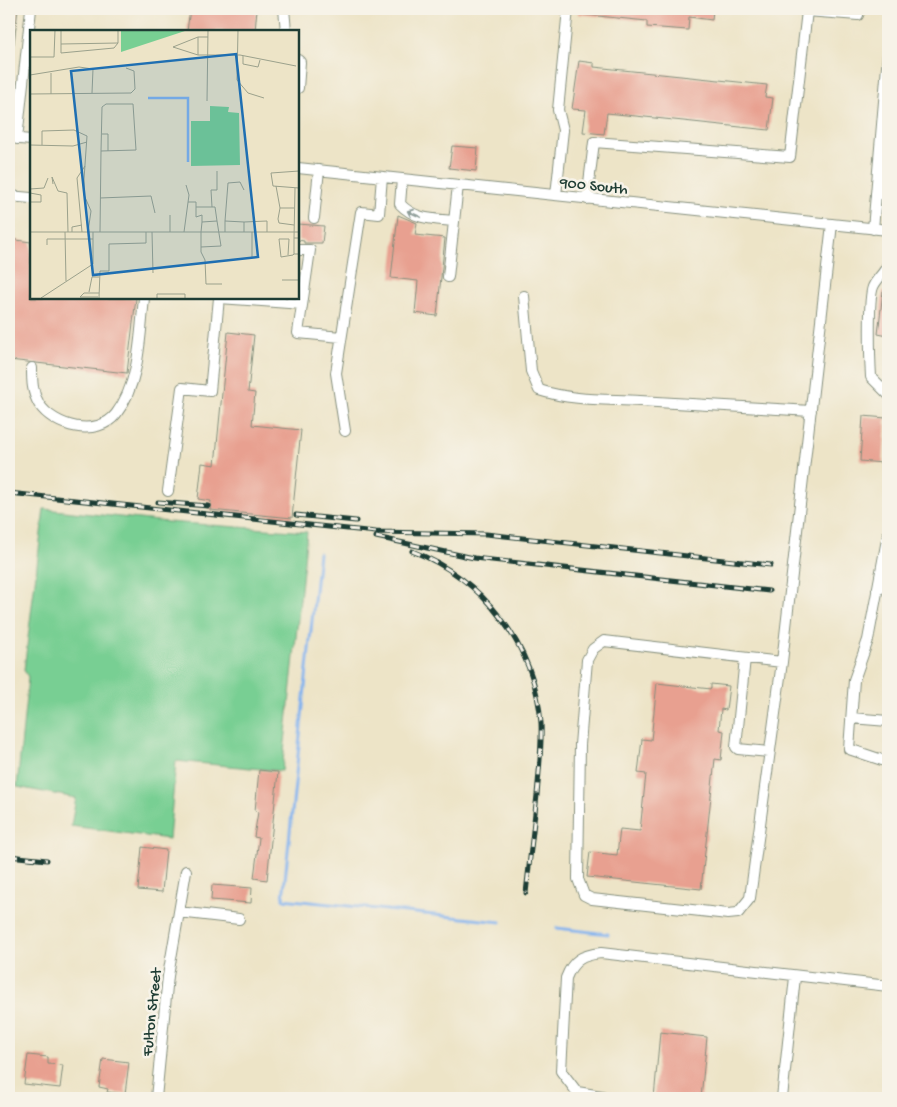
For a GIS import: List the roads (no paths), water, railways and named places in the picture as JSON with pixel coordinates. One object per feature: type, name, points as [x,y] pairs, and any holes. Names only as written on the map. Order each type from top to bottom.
[{"type":"street","points":[[30,140],[13,138],[31,9]]},
{"type":"street","points":[[284,9],[286,30]]},
{"type":"street","points":[[556,195],[564,130],[558,110],[568,9]]},
{"type":"street","points":[[587,198],[594,142],[790,157],[806,11],[859,12]]},
{"type":"street","points":[[872,228],[888,55]]},
{"type":"street","points":[[299,61],[299,75]]},
{"type":"street","name":"900 South","points":[[299,168],[888,230]]},
{"type":"street","points":[[314,218],[319,170]]},
{"type":"street","points":[[345,431],[336,373],[341,338],[361,212],[379,214],[382,177]]},
{"type":"street","points":[[402,179],[400,204],[408,212],[425,218],[454,221]]},
{"type":"street","points":[[448,277],[458,185]]},
{"type":"street","points":[[876,193],[888,194]]},
{"type":"street","points":[[9,196],[30,198]]},
{"type":"street","points":[[782,662],[604,640],[593,649],[587,660],[580,745],[578,879],[584,895],[592,899],[728,914],[738,913],[750,898],[782,662],[832,224]]},
{"type":"street","points":[[299,250],[310,250],[298,333],[341,338]]},
{"type":"street","points":[[888,264],[885,272],[873,287],[869,346],[870,377],[888,394]]},
{"type":"street","points":[[524,296],[531,371],[539,390],[557,396],[583,400],[635,400],[811,411]]},
{"type":"street","points":[[32,368],[32,387],[40,405],[51,417],[70,426],[99,426],[115,416],[131,388],[139,345],[144,299]]},
{"type":"street","points":[[168,491],[182,388],[210,391],[219,299]]},
{"type":"street","points":[[233,299],[302,304]]},
{"type":"street","points":[[888,534],[868,640],[854,680],[849,749],[888,762]]},
{"type":"street","points":[[878,590],[888,584]]},
{"type":"street","points":[[745,658],[736,747],[738,749],[770,752]]},
{"type":"street","points":[[851,718],[888,722]]},
{"type":"street","name":"Fulton Street","points":[[156,1098],[168,976],[186,871]]},
{"type":"street","points":[[179,912],[239,919]]},
{"type":"street","points":[[602,1096],[577,1092],[561,1071],[566,978],[570,966],[579,958],[602,953],[796,977],[888,986]]},
{"type":"street","points":[[782,1098],[796,977]]},
{"type":"waterway","points":[[319,553],[283,899],[501,922]]},
{"type":"waterway","points":[[557,928],[608,934]]},
{"type":"railway","points":[[9,493],[376,532],[486,534],[771,565]]},
{"type":"railway","points":[[158,502],[208,506]]},
{"type":"railway","points":[[296,515],[356,521]]},
{"type":"railway","points":[[376,537],[474,558],[769,591]]},
{"type":"railway","points":[[412,551],[438,563],[462,579],[483,597],[517,642],[528,668],[537,695],[541,732],[537,795],[526,893]]},
{"type":"railway","points":[[9,856],[47,860]]}]
